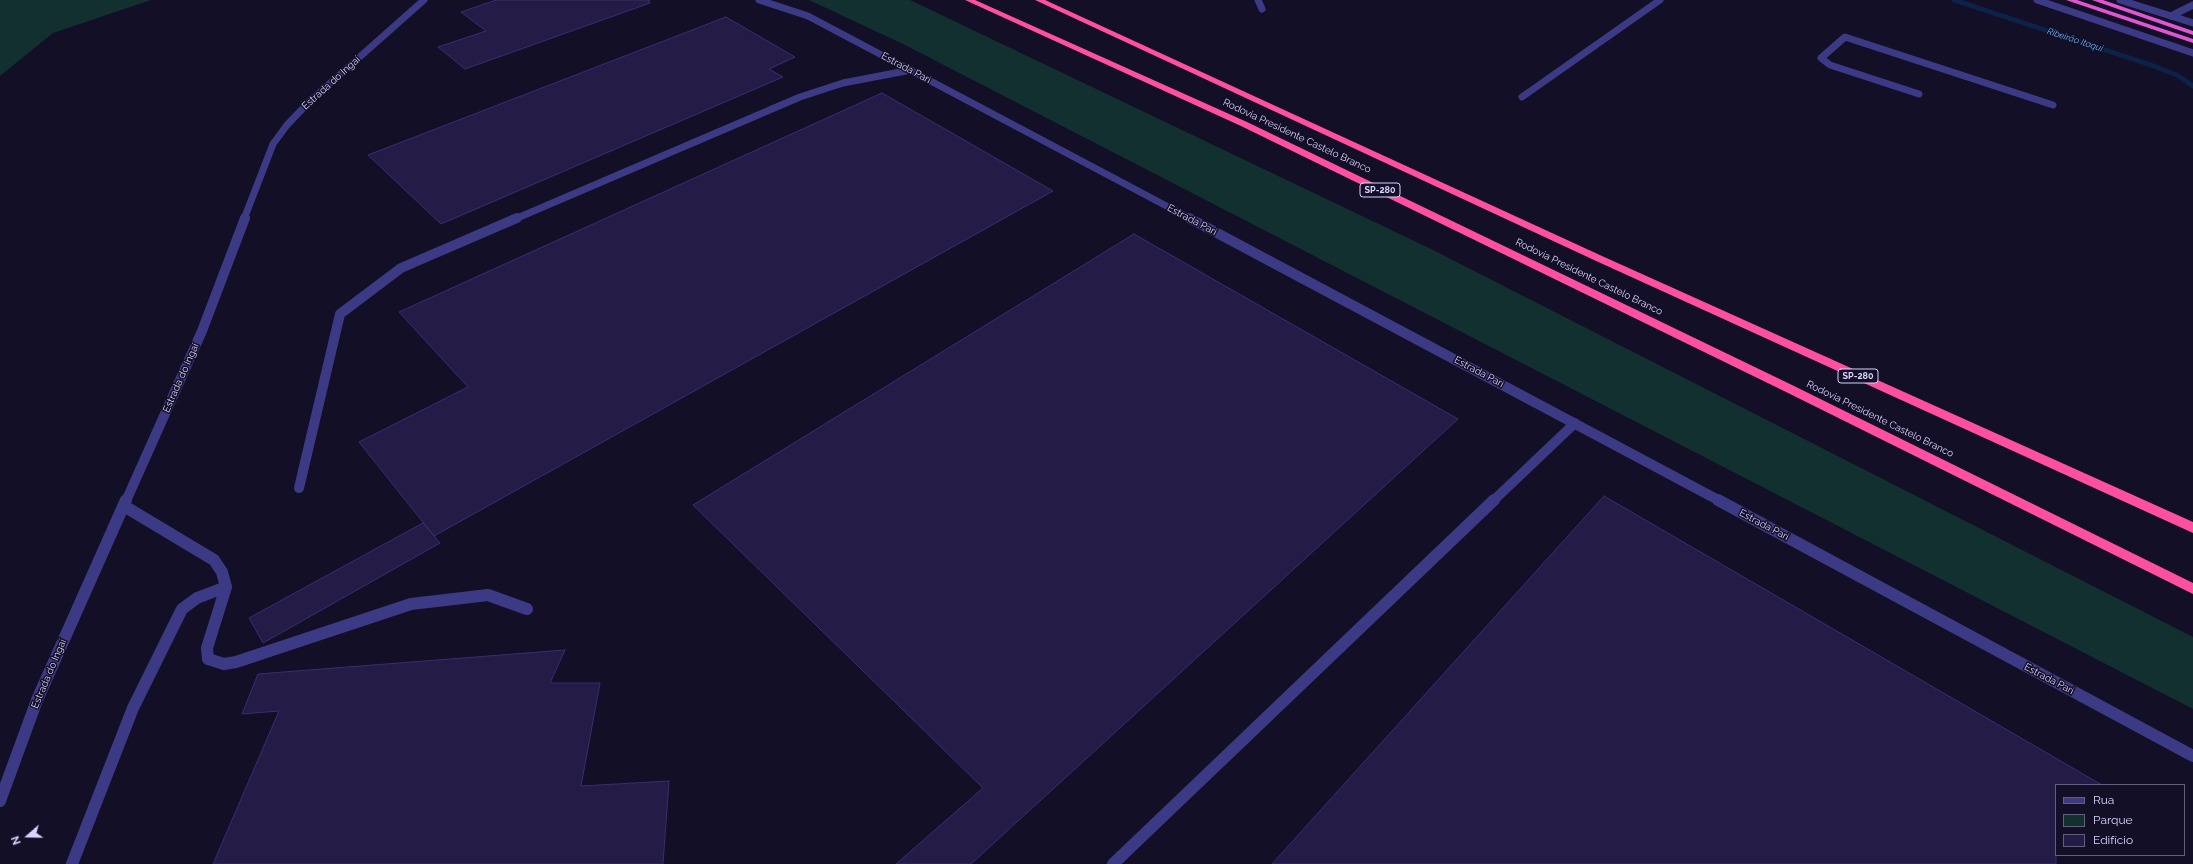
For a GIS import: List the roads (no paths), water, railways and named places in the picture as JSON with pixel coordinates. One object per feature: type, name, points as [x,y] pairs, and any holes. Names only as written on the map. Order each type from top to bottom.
[{"type":"highway","name":"Rodovia Presidente Castelo Branco","points":[[969,0],[1244,124],[1802,395],[2193,589]]},
{"type":"highway","name":"Rodovia Presidente Castelo Branco","points":[[1039,0],[1605,262],[2193,528]]},
{"type":"highway","points":[[2070,0],[2193,41]]},
{"type":"highway","points":[[2096,0],[2193,33]]},
{"type":"street","name":"Estrada do Ingaí","points":[[0,801],[37,700],[202,331],[273,144],[287,125],[310,101],[424,0]]},
{"type":"street","name":"Estrada Pari","points":[[759,0],[808,16],[1575,423],[2193,756]]},
{"type":"street","points":[[1258,0],[1262,10]]},
{"type":"street","points":[[1522,97],[1660,0]]},
{"type":"street","points":[[2037,0],[2193,53]]},
{"type":"street","points":[[2120,0],[2181,20],[2193,22]]},
{"type":"street","points":[[2171,16],[2193,5]]},
{"type":"street","points":[[1919,94],[1830,65],[1821,58],[1845,36],[2053,105]]},
{"type":"street","points":[[299,488],[340,314],[401,268],[800,97],[843,84],[910,70]]},
{"type":"street","points":[[1113,864],[1575,423]]},
{"type":"street","points":[[124,506],[214,560],[222,572],[226,587],[207,648],[208,659],[224,664],[236,662],[411,604],[488,595],[527,608]]},
{"type":"street","points":[[72,864],[133,708],[182,609],[197,598],[226,587]]},
{"type":"waterway","name":"Ribeirão Itaqui","points":[[1954,0],[2151,65],[2177,75],[2193,86]]}]
